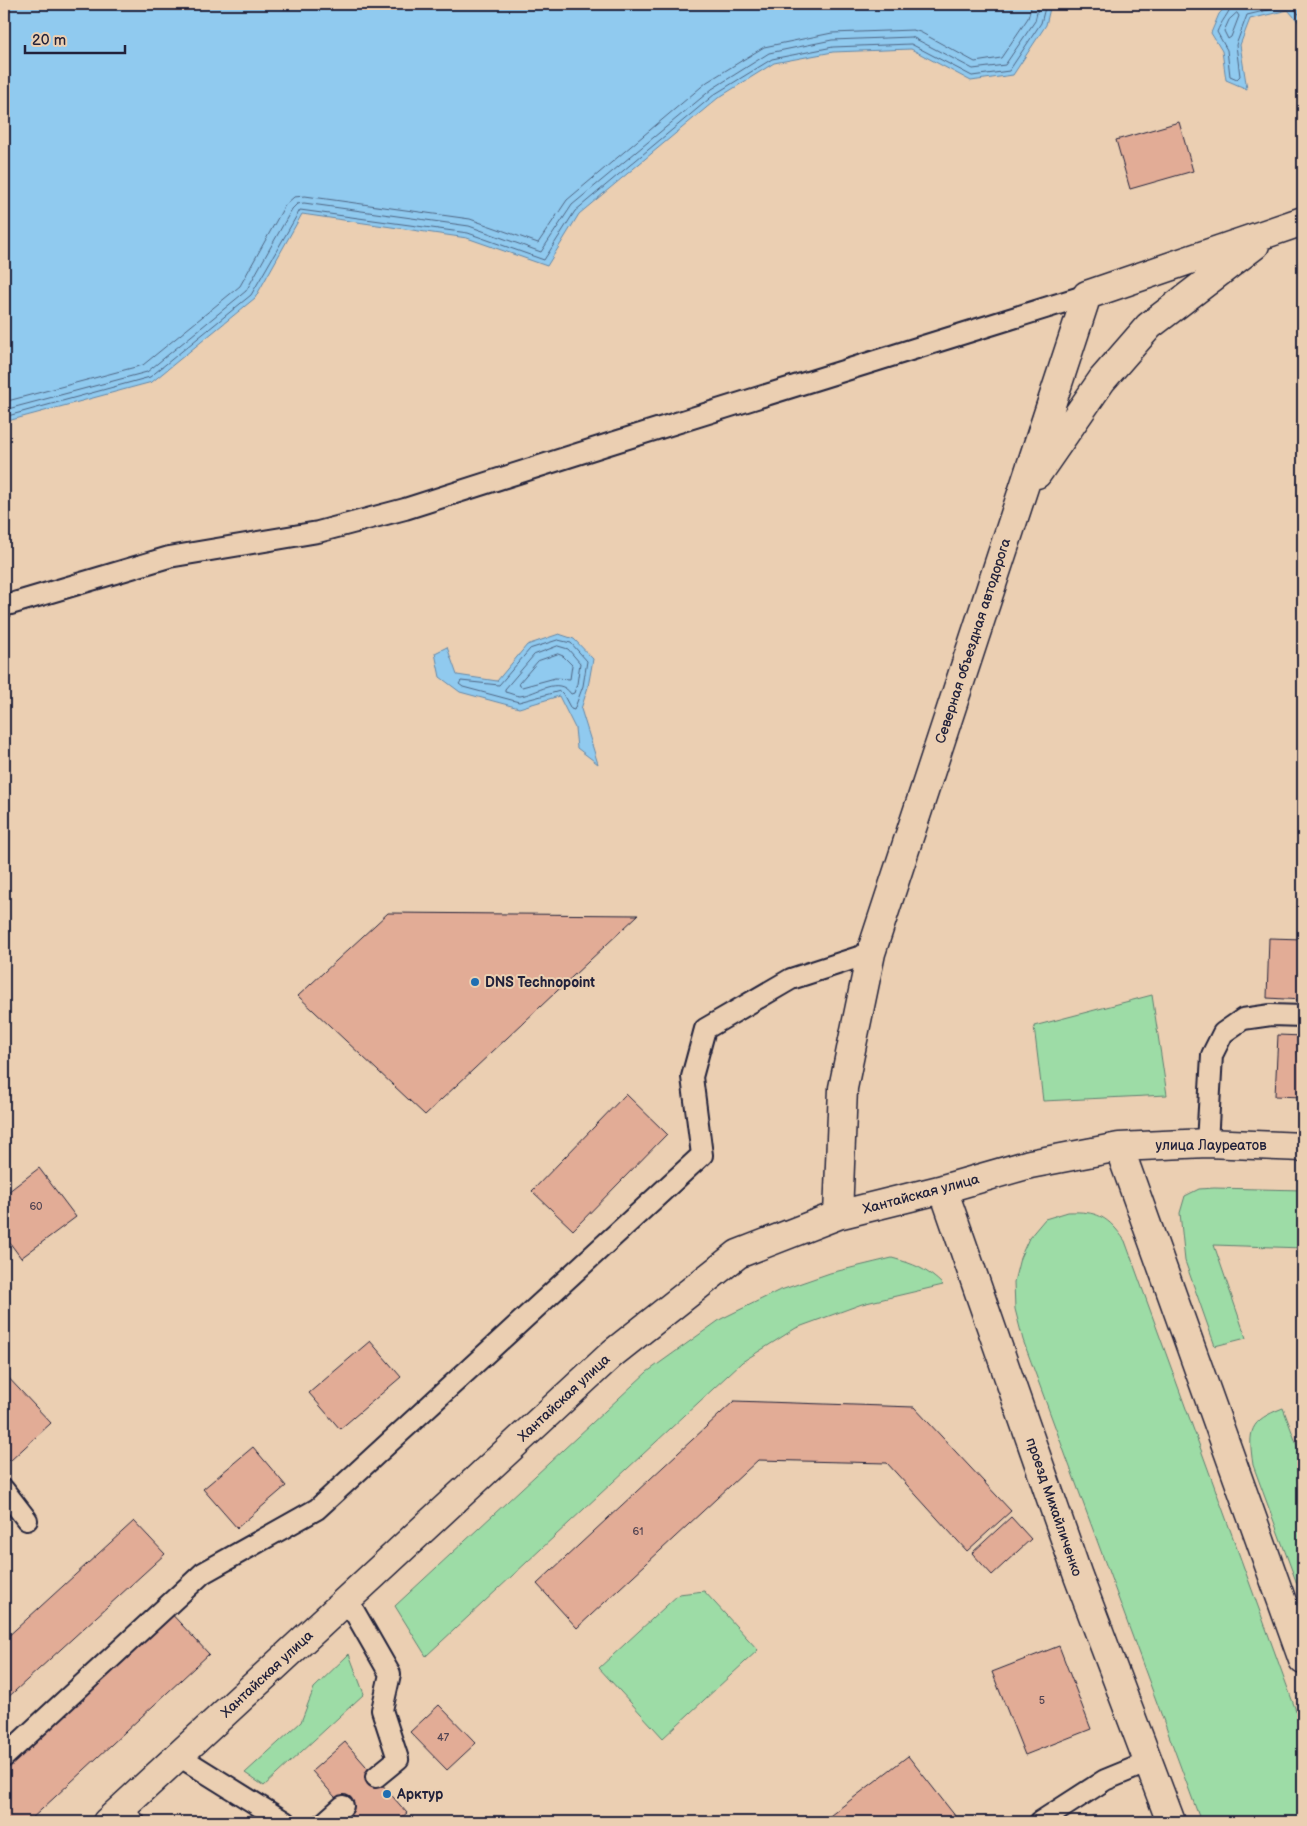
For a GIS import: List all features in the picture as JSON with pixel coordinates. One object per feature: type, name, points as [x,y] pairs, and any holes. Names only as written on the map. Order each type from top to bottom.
[{"type":"street","points":[[1087,295],[1303,221]]},
{"type":"street","points":[[1019,501],[1102,380],[1148,326],[1274,230]]},
{"type":"street","name":"Северная объездная автодорога","points":[[838,1215],[843,1088],[871,953],[1087,295]]},
{"type":"street","name":"улица Лауреатов","points":[[1118,1147],[1207,1143],[1303,1147]]},
{"type":"street","points":[[1118,1147],[1303,1660]]},
{"type":"street","name":"Хантайская улица","points":[[121,1818],[179,1756],[613,1353],[738,1254],[838,1215],[944,1189],[1030,1164],[1118,1147]]},
{"type":"street","name":"проезд Михайличенко","points":[[944,1189],[1078,1576],[1172,1822]]},
{"type":"lane","points":[[4,606],[170,557],[318,532],[405,509],[1087,295]]},
{"type":"lane","points":[[4,1757],[203,1573],[317,1509],[702,1155],[692,1077],[705,1029],[791,979],[871,953]]},
{"type":"lane","points":[[1207,1143],[1212,1055],[1223,1033],[1243,1019],[1271,1015],[1303,1016]]},
{"type":"lane","points":[[4,1490],[26,1520]]},
{"type":"lane","points":[[347,1599],[390,1674],[382,1710],[398,1759],[376,1778]]},
{"type":"lane","points":[[179,1756],[285,1822]]},
{"type":"lane","points":[[1040,1822],[1104,1780],[1148,1762]]},
{"type":"lane","points":[[325,1822],[343,1806]]},
{"type":"green space","points":[[1152,995],[1167,1095],[1043,1101],[1034,1026]]},
{"type":"green space","points":[[1199,1189],[1303,1190],[1303,1248],[1214,1245],[1246,1338],[1215,1346],[1185,1261],[1180,1213],[1185,1196]]},
{"type":"green space","points":[[1068,1212],[1094,1214],[1101,1217],[1113,1226],[1125,1241],[1303,1730],[1303,1822],[1201,1822],[1023,1340],[1015,1309],[1014,1282],[1020,1258],[1029,1238],[1045,1219]]},
{"type":"green space","points":[[892,1258],[920,1268],[943,1285],[862,1304],[796,1328],[742,1362],[426,1656],[395,1606],[647,1372],[721,1319],[778,1291],[830,1273]]},
{"type":"green space","points":[[1283,1408],[1303,1461],[1303,1600],[1253,1465],[1251,1453],[1253,1428],[1263,1417]]},
{"type":"green space","points":[[704,1591],[758,1650],[663,1738],[599,1668],[679,1594]]},
{"type":"green space","points":[[349,1654],[364,1694],[264,1786],[245,1773],[301,1722],[314,1688]]},
{"type":"water","points":[[4,4],[1051,4],[1046,25],[1013,75],[971,81],[911,49],[833,52],[774,63],[718,98],[579,214],[547,266],[467,238],[302,214],[255,298],[152,382],[4,422]]},
{"type":"water","points":[[1228,4],[1303,4],[1303,27],[1288,10],[1250,19],[1240,45],[1247,89],[1226,80],[1222,51],[1211,33],[1219,14]]},
{"type":"water","points":[[559,634],[574,639],[593,659],[588,687],[581,709],[598,764],[577,748],[575,728],[559,696],[519,708],[460,692],[440,677],[435,653],[447,647],[457,675],[497,681],[527,645]]},
{"type":"building","points":[[1179,122],[1193,171],[1130,189],[1116,140]]},
{"type":"building","points":[[388,913],[638,915],[425,1115],[298,996]]},
{"type":"building","points":[[1269,938],[1303,939],[1303,1000],[1267,998]]},
{"type":"building","points":[[1278,1035],[1303,1036],[1303,1097],[1275,1096]]},
{"type":"building","points":[[626,1094],[667,1134],[573,1230],[532,1191]]},
{"type":"building","points":[[39,1168],[76,1217],[21,1258],[4,1235],[4,1195]]},
{"type":"building","points":[[370,1341],[401,1377],[340,1429],[309,1393]]},
{"type":"building","points":[[4,1373],[51,1423],[10,1461],[4,1455]]},
{"type":"building","points":[[734,1401],[914,1407],[1011,1511],[967,1551],[887,1463],[758,1460],[577,1628],[537,1584]]},
{"type":"building","points":[[253,1447],[286,1486],[237,1528],[203,1489]]},
{"type":"building","points":[[1011,1517],[1031,1539],[992,1575],[972,1553]]},
{"type":"building","points":[[134,1521],[165,1554],[4,1701],[4,1640]]},
{"type":"building","points":[[167,1609],[209,1654],[28,1822],[4,1822],[4,1760]]},
{"type":"building","points":[[1059,1646],[1091,1729],[1025,1755],[992,1672]]},
{"type":"building","points":[[439,1705],[476,1743],[447,1770],[410,1732]]},
{"type":"building","points":[[345,1742],[407,1813],[396,1822],[357,1822],[312,1771]]},
{"type":"building","points":[[908,1756],[960,1822],[822,1822]]},
{"type":"place","name":"DNS Technopoint","points":[[475,982]]},
{"type":"place","name":"Арктур","points":[[387,1794]]}]
